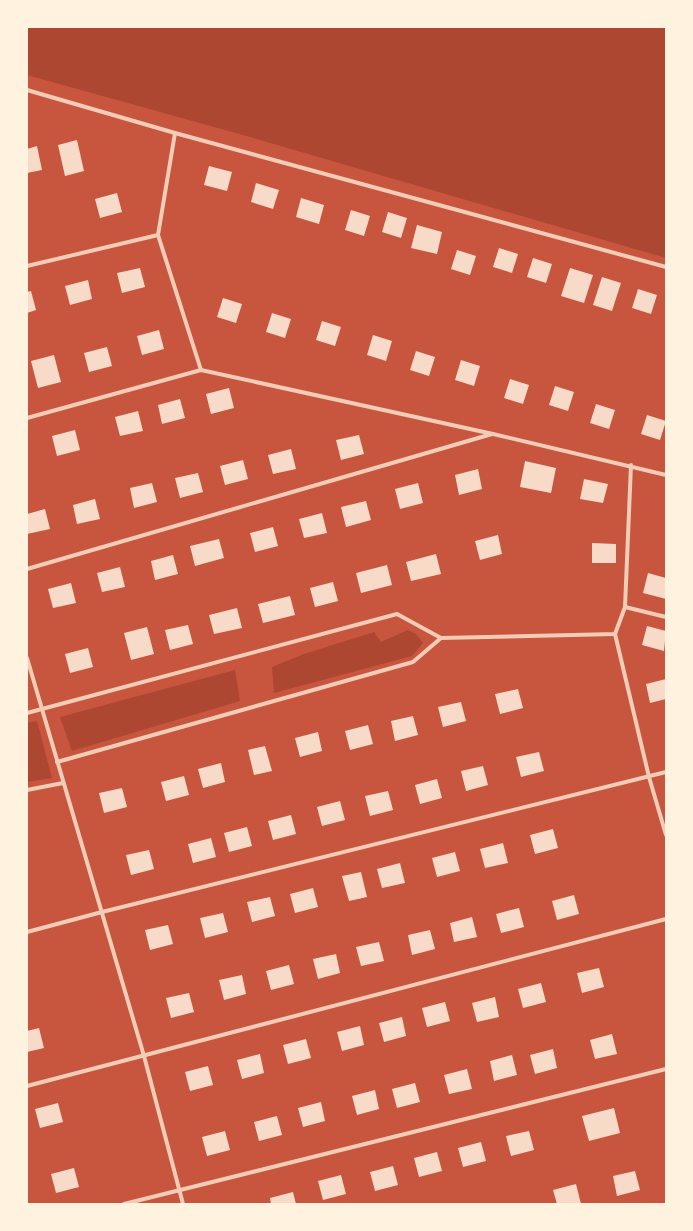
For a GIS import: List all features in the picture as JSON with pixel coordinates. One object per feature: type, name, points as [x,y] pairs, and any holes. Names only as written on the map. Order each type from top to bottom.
[{"type":"street","points":[[27,90],[175,133],[666,267]]},
{"type":"street","points":[[175,133],[158,235],[201,370]]},
{"type":"street","points":[[27,266],[158,235]]},
{"type":"street","points":[[27,418],[201,370],[631,465],[666,475]]},
{"type":"street","points":[[27,568],[493,434]]},
{"type":"street","points":[[631,465],[625,607],[615,634],[649,776],[666,835]]},
{"type":"street","points":[[625,607],[666,617]]},
{"type":"street","points":[[27,713],[397,614],[441,638],[615,634]]},
{"type":"street","points":[[57,762],[413,662],[441,638]]},
{"type":"street","points":[[27,658],[144,1056],[183,1204]]},
{"type":"street","points":[[27,932],[666,772]]},
{"type":"street","points":[[27,790],[64,783]]},
{"type":"street","points":[[27,1086],[666,920]]},
{"type":"street","points":[[124,1204],[666,1069]]},
{"type":"shaded area","points":[[27,27],[666,27],[666,258],[243,135],[27,75]]},
{"type":"shaded area","points":[[408,630],[416,634],[423,643],[412,656],[274,693],[272,667],[304,654],[374,632],[381,642]]},
{"type":"shaded area","points":[[235,670],[240,701],[72,751],[60,717]]},
{"type":"shaded area","points":[[37,721],[52,778],[27,782],[27,723]]},
{"type":"building","points":[[77,140],[84,171],[65,176],[58,145]]},
{"type":"building","points":[[37,146],[42,170],[27,173],[27,149]]},
{"type":"building","points":[[209,166],[232,172],[227,191],[204,185]]},
{"type":"building","points":[[256,183],[279,190],[273,209],[251,202]]},
{"type":"building","points":[[117,193],[122,212],[100,218],[95,199]]},
{"type":"building","points":[[301,198],[324,205],[319,224],[296,217]]},
{"type":"building","points":[[351,210],[370,216],[364,236],[345,230]]},
{"type":"building","points":[[388,212],[407,218],[401,238],[382,232]]},
{"type":"building","points":[[417,225],[442,232],[437,254],[411,248]]},
{"type":"building","points":[[499,248],[518,254],[512,273],[493,267]]},
{"type":"building","points":[[457,250],[476,256],[470,275],[451,269]]},
{"type":"building","points":[[533,258],[552,264],[546,283],[527,277]]},
{"type":"building","points":[[140,268],[145,287],[122,293],[117,273]]},
{"type":"building","points":[[570,268],[593,275],[584,303],[561,296]]},
{"type":"building","points":[[602,277],[621,283],[612,311],[593,305]]},
{"type":"building","points":[[88,280],[92,299],[70,305],[65,286]]},
{"type":"building","points":[[638,289],[657,295],[651,314],[632,308]]},
{"type":"building","points":[[31,291],[36,310],[27,313],[27,292]]},
{"type":"building","points":[[223,298],[242,304],[236,323],[217,317]]},
{"type":"building","points":[[272,313],[291,319],[285,338],[266,332]]},
{"type":"building","points":[[322,321],[341,327],[335,346],[316,340]]},
{"type":"building","points":[[159,330],[164,349],[142,355],[137,336]]},
{"type":"building","points":[[373,335],[392,341],[386,361],[367,355]]},
{"type":"building","points":[[107,347],[112,366],[89,372],[84,353]]},
{"type":"building","points":[[416,351],[435,357],[429,376],[410,370]]},
{"type":"building","points":[[54,355],[61,382],[38,388],[31,361]]},
{"type":"building","points":[[461,360],[480,366],[474,386],[455,380]]},
{"type":"building","points":[[510,379],[529,385],[523,404],[504,398]]},
{"type":"building","points":[[555,386],[574,392],[568,411],[549,405]]},
{"type":"building","points":[[229,388],[234,408],[211,414],[206,394]]},
{"type":"building","points":[[180,399],[185,418],[162,424],[158,405]]},
{"type":"building","points":[[596,404],[615,410],[609,429],[590,423]]},
{"type":"building","points":[[138,411],[143,431],[120,436],[115,417]]},
{"type":"building","points":[[647,415],[666,421],[660,440],[641,434]]},
{"type":"building","points":[[75,430],[80,450],[57,456],[52,436]]},
{"type":"building","points":[[359,435],[364,454],[341,460],[336,440]]},
{"type":"building","points":[[291,449],[296,469],[273,474],[268,455]]},
{"type":"building","points":[[243,460],[248,479],[225,485],[220,466]]},
{"type":"building","points":[[525,461],[556,468],[551,493],[520,487]]},
{"type":"building","points":[[478,469],[482,489],[459,495],[455,475]]},
{"type":"building","points":[[198,473],[203,492],[180,498],[175,478]]},
{"type":"building","points":[[584,479],[608,484],[603,503],[580,499]]},
{"type":"building","points":[[152,483],[157,502],[134,508],[130,488]]},
{"type":"building","points":[[418,483],[423,503],[400,509],[395,489]]},
{"type":"building","points":[[95,499],[100,519],[77,524],[73,505]]},
{"type":"building","points":[[366,501],[371,520],[346,527],[341,507]]},
{"type":"building","points":[[45,509],[50,529],[27,534],[27,514]]},
{"type":"building","points":[[322,513],[327,533],[304,538],[299,519]]},
{"type":"building","points":[[273,527],[278,546],[255,552],[250,533]]},
{"type":"building","points":[[498,535],[502,554],[480,560],[475,541]]},
{"type":"building","points":[[219,539],[224,558],[195,566],[190,546]]},
{"type":"building","points":[[592,543],[616,544],[616,563],[592,563]]},
{"type":"building","points":[[436,554],[441,574],[411,581],[406,562]]},
{"type":"building","points":[[173,555],[178,574],[155,580],[151,561]]},
{"type":"building","points":[[387,565],[392,585],[361,593],[356,573]]},
{"type":"building","points":[[120,567],[125,587],[102,592],[97,573]]},
{"type":"building","points":[[648,573],[666,578],[666,599],[643,593]]},
{"type":"building","points":[[333,582],[338,601],[315,607],[310,588]]},
{"type":"building","points":[[71,583],[76,603],[53,608],[48,589]]},
{"type":"building","points":[[290,596],[295,615],[263,623],[258,604]]},
{"type":"building","points":[[237,608],[242,628],[214,634],[209,615]]},
{"type":"building","points":[[188,625],[193,644],[170,650],[165,630]]},
{"type":"building","points":[[647,626],[666,631],[664,651],[642,645]]},
{"type":"building","points":[[147,627],[154,654],[131,660],[124,633]]},
{"type":"building","points":[[88,648],[93,667],[70,673],[65,654]]},
{"type":"building","points":[[666,679],[666,699],[650,703],[646,684]]},
{"type":"building","points":[[518,689],[523,708],[500,714],[495,694]]},
{"type":"building","points":[[461,702],[466,721],[443,727],[438,707]]},
{"type":"building","points":[[413,716],[418,735],[395,741],[391,721]]},
{"type":"building","points":[[368,725],[373,744],[350,750],[345,731]]},
{"type":"building","points":[[318,732],[322,751],[300,757],[295,738]]},
{"type":"building","points":[[265,746],[272,771],[254,775],[248,750]]},
{"type":"building","points":[[539,752],[544,771],[521,777],[516,757]]},
{"type":"building","points":[[221,763],[225,782],[203,788],[198,769]]},
{"type":"building","points":[[483,766],[488,785],[466,791],[461,771]]},
{"type":"building","points":[[184,776],[189,795],[166,801],[161,782]]},
{"type":"building","points":[[437,779],[442,798],[420,804],[415,785]]},
{"type":"building","points":[[122,788],[127,807],[104,813],[99,793]]},
{"type":"building","points":[[388,791],[393,810],[370,816],[365,796]]},
{"type":"building","points":[[340,801],[345,820],[322,826],[317,807]]},
{"type":"building","points":[[291,815],[296,834],[273,840],[268,821]]},
{"type":"building","points":[[247,827],[252,846],[229,852],[224,833]]},
{"type":"building","points":[[553,829],[558,848],[535,854],[530,835]]},
{"type":"building","points":[[211,838],[216,857],[193,863],[188,844]]},
{"type":"building","points":[[503,843],[508,863],[485,868],[480,849]]},
{"type":"building","points":[[149,850],[154,869],[131,875],[126,855]]},
{"type":"building","points":[[455,852],[460,871],[437,877],[432,858]]},
{"type":"building","points":[[400,863],[405,883],[382,888],[377,869]]},
{"type":"building","points":[[361,872],[367,897],[349,901],[342,876]]},
{"type":"building","points":[[313,888],[318,907],[295,913],[290,894]]},
{"type":"building","points":[[574,895],[579,914],[557,920],[552,901]]},
{"type":"building","points":[[270,897],[275,916],[252,922],[247,902]]},
{"type":"building","points":[[519,908],[524,927],[501,933],[496,914]]},
{"type":"building","points":[[223,913],[228,932],[205,938],[200,918]]},
{"type":"building","points":[[472,917],[477,937],[454,942],[450,923]]},
{"type":"building","points":[[168,925],[173,944],[150,950],[145,930]]},
{"type":"building","points":[[430,930],[435,949],[412,955],[408,935]]},
{"type":"building","points":[[379,942],[384,961],[361,966],[356,947]]},
{"type":"building","points":[[336,954],[340,973],[318,979],[313,959]]},
{"type":"building","points":[[289,965],[294,984],[271,990],[266,971]]},
{"type":"building","points":[[599,968],[604,987],[582,993],[577,973]]},
{"type":"building","points":[[242,975],[246,994],[224,1000],[219,980]]},
{"type":"building","points":[[541,983],[546,1002],[523,1008],[518,989]]},
{"type":"building","points":[[189,993],[194,1012],[171,1018],[166,998]]},
{"type":"building","points":[[495,997],[499,1017],[477,1022],[472,1003]]},
{"type":"building","points":[[445,1002],[450,1021],[427,1027],[422,1008]]},
{"type":"building","points":[[402,1017],[406,1036],[384,1042],[379,1023]]},
{"type":"building","points":[[360,1026],[364,1045],[342,1051],[337,1032]]},
{"type":"building","points":[[39,1028],[44,1048],[27,1052],[27,1031]]},
{"type":"building","points":[[612,1034],[617,1054],[595,1059],[590,1040]]},
{"type":"building","points":[[306,1039],[311,1058],[288,1064],[283,1045]]},
{"type":"building","points":[[553,1049],[557,1068],[535,1074],[530,1055]]},
{"type":"building","points":[[260,1054],[264,1073],[242,1079],[237,1060]]},
{"type":"building","points":[[512,1055],[517,1075],[494,1081],[490,1061]]},
{"type":"building","points":[[208,1066],[213,1085],[190,1091],[185,1072]]},
{"type":"building","points":[[467,1069],[472,1089],[449,1094],[444,1075]]},
{"type":"building","points":[[415,1083],[420,1102],[397,1108],[392,1089]]},
{"type":"building","points":[[375,1090],[379,1109],[357,1115],[352,1096]]},
{"type":"building","points":[[321,1102],[325,1121],[303,1127],[298,1108]]},
{"type":"building","points":[[58,1103],[63,1122],[40,1128],[35,1109]]},
{"type":"building","points":[[614,1108],[620,1133],[589,1141],[582,1116]]},
{"type":"building","points":[[277,1116],[282,1135],[259,1141],[254,1122]]},
{"type":"building","points":[[225,1131],[230,1150],[207,1156],[202,1137]]},
{"type":"building","points":[[529,1131],[534,1150],[511,1156],[506,1136]]},
{"type":"building","points":[[481,1142],[486,1161],[463,1167],[458,1148]]},
{"type":"building","points":[[437,1152],[442,1171],[419,1177],[414,1158]]},
{"type":"building","points":[[393,1166],[398,1185],[375,1191],[370,1172]]},
{"type":"building","points":[[74,1168],[79,1187],[56,1193],[51,1174]]},
{"type":"building","points":[[635,1171],[640,1190],[617,1196],[613,1176]]},
{"type":"building","points":[[341,1175],[346,1194],[323,1200],[318,1181]]},
{"type":"building","points":[[576,1184],[581,1204],[557,1204],[553,1190]]},
{"type":"building","points":[[293,1192],[296,1204],[271,1204],[270,1198]]}]
